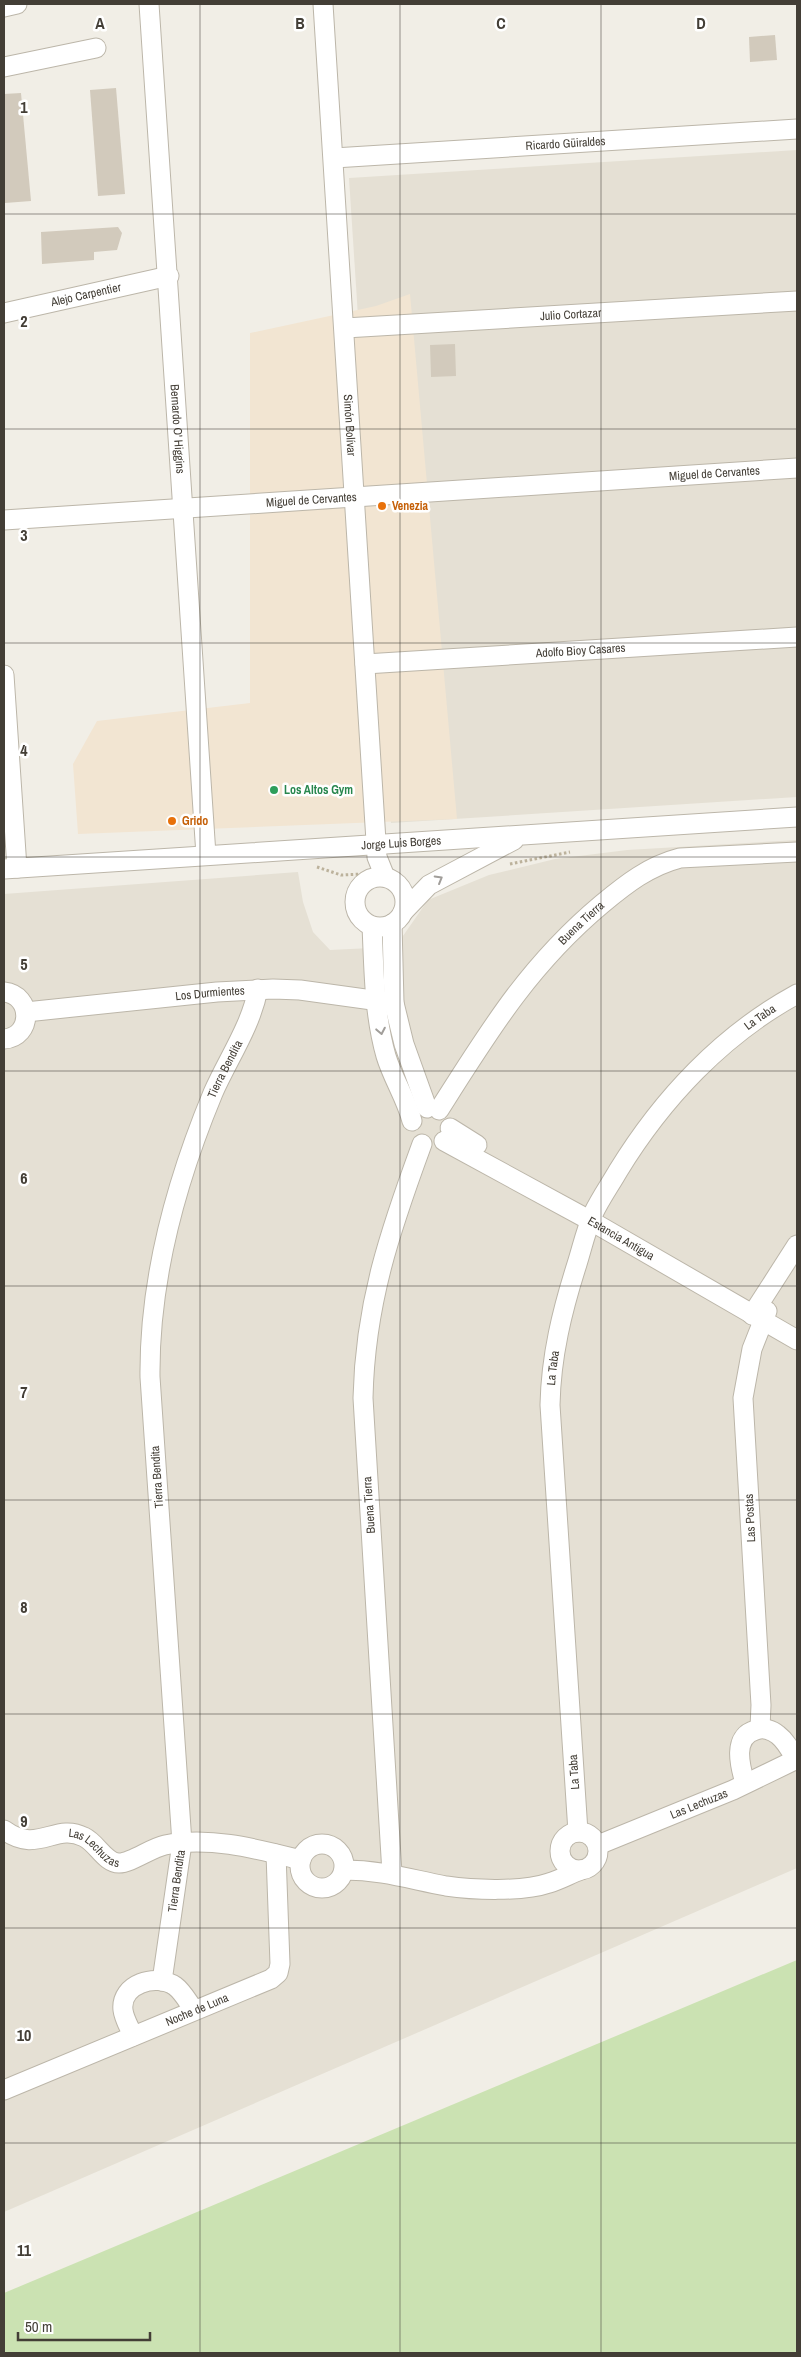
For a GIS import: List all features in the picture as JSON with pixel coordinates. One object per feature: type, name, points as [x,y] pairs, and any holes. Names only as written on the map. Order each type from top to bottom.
[{"type":"street","points":[[4,7],[17,4]]},
{"type":"street","name":"Bernardo O' Higgins","points":[[149,4],[169,276],[182,509],[206,855]]},
{"type":"street","name":"Simón Bolívar","points":[[324,4],[377,846],[379,866],[385,877]]},
{"type":"street","points":[[4,67],[96,48]]},
{"type":"street","name":"Ricardo Güiraldes","points":[[334,158],[797,129]]},
{"type":"street","name":"Alejo Carpentier","points":[[4,313],[169,276]]},
{"type":"street","name":"Julio Cortazar","points":[[345,328],[797,301]]},
{"type":"street","name":"Miguel de Cervantes","points":[[4,520],[797,468]]},
{"type":"street","name":"Adolfo Bioy Casares","points":[[365,664],[797,638]]},
{"type":"street","points":[[4,675],[10,869]]},
{"type":"street","name":"Jorge Luis Borges","points":[[10,869],[797,817]]},
{"type":"street","points":[[372,926],[384,927],[398,918],[429,885],[521,836]]},
{"type":"street","points":[[377,846],[362,874],[355,907],[358,915],[372,926],[382,948],[386,1057],[412,1121],[412,1132],[422,1144],[433,1146],[447,1134],[447,1117],[433,1109],[385,1002]]},
{"type":"street","name":"Buena Tierra","points":[[433,1109],[520,986],[579,923],[626,884],[663,862],[680,858],[797,852]]},
{"type":"street","points":[[358,890],[370,878],[385,877],[392,880],[403,890],[405,898],[398,918],[382,948]]},
{"type":"street","name":"Los Durmientes","points":[[26,1012],[217,992],[258,990],[300,990],[385,1002]]},
{"type":"street","name":"Tierra Bendita","points":[[162,1981],[182,1843],[150,1377],[152,1326],[161,1263],[181,1186],[199,1129],[214,1092],[254,1009],[258,990]]},
{"type":"street","points":[[4,992],[20,999],[26,1012],[26,1019],[20,1032],[4,1039]]},
{"type":"street","name":"La Taba","points":[[578,1832],[550,1385],[561,1317],[592,1216],[639,1137],[697,1069],[769,1011],[797,994]]},
{"type":"street","points":[[412,1121],[418,1112],[433,1109]]},
{"type":"street","name":"Estancia Antigua","points":[[447,1134],[760,1313],[797,1340]]},
{"type":"street","name":"Buena Tierra","points":[[392,1873],[363,1408],[364,1366],[372,1302],[381,1265],[391,1230],[422,1144]]},
{"type":"street","name":"Las Postas","points":[[760,1728],[761,1705],[743,1398],[760,1313],[797,1245]]},
{"type":"street","name":"Estancia Antigua","points":[[760,1313],[797,1328]]},
{"type":"street","points":[[745,1784],[739,1758],[740,1745],[746,1735],[760,1728],[770,1730],[779,1735],[797,1760]]},
{"type":"street","name":"Las Lechuzas","points":[[598,1845],[745,1784],[797,1760]]},
{"type":"street","name":"Las Lechuzas","points":[[4,1830],[24,1841],[60,1833],[83,1836],[96,1844],[111,1862],[120,1863],[150,1849],[182,1843],[216,1843],[301,1860]]},
{"type":"street","points":[[344,1870],[392,1873],[446,1886],[476,1888],[535,1886],[549,1884],[595,1862],[598,1856],[598,1845],[590,1835],[578,1832],[567,1837],[561,1847],[558,1870],[549,1884]]},
{"type":"street","points":[[316,1845],[331,1846],[341,1856],[344,1870],[337,1882],[324,1888],[317,1888],[310,1885],[301,1874],[301,1860],[310,1848],[316,1845]]},
{"type":"street","name":"Noche de Luna","points":[[4,2090],[271,1979],[278,1973],[280,1964],[276,1854]]},
{"type":"street","points":[[561,1854],[570,1867],[581,1870]]},
{"type":"street","points":[[133,2036],[123,2010],[124,2000],[137,1984],[146,1981],[162,1981],[174,1985],[185,1996],[194,2010]]},
{"type":"path","points":[[506,865],[577,850]]},
{"type":"shaded area","points":[[797,150],[797,797],[391,823],[349,178]]},
{"type":"shaded area","points":[[410,294],[457,819],[78,834],[73,764],[97,721],[250,703],[250,333],[376,306]]},
{"type":"shaded area","points":[[797,840],[797,1868],[4,2212],[4,894],[298,872],[303,902],[313,932],[330,950],[391,947],[396,946],[428,900],[489,875],[555,859],[627,850]]},
{"type":"green space","points":[[797,1960],[797,2353],[4,2353],[4,2293]]},
{"type":"building","points":[[775,35],[777,60],[750,62],[749,37]]},
{"type":"building","points":[[116,88],[125,194],[98,196],[90,90]]},
{"type":"building","points":[[21,93],[31,201],[5,203],[4,94]]},
{"type":"building","points":[[118,227],[122,233],[117,250],[94,252],[94,260],[42,264],[41,232]]},
{"type":"building","points":[[455,344],[456,376],[431,377],[430,345]]},
{"type":"place","name":"Venezia","points":[[382,506]]},
{"type":"place","name":"Los Altos Gym","points":[[274,790]]},
{"type":"place","name":"Grido","points":[[172,821]]}]
